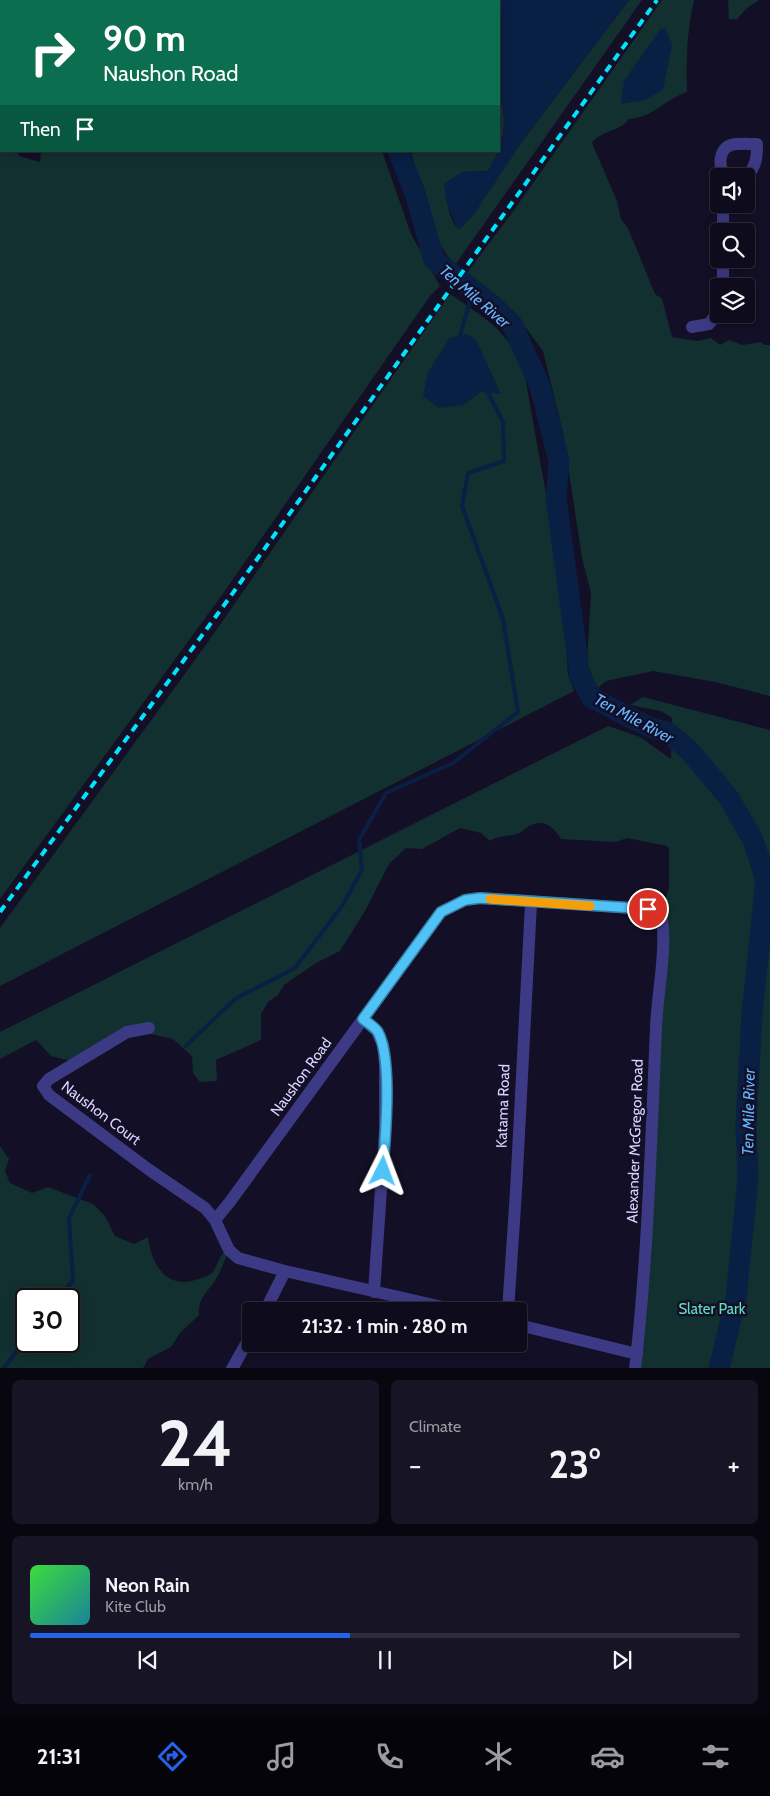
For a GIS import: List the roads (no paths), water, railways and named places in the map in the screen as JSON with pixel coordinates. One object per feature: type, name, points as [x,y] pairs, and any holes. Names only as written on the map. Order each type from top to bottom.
[{"type":"street","points":[[754,168],[757,160],[756,144]]},
{"type":"street","points":[[722,168],[720,162],[724,150],[731,145],[770,144]]},
{"type":"street","points":[[692,327],[710,323]]},
{"type":"street","name":"Naushon Road","points":[[214,1220],[229,1204],[441,912],[465,900],[480,898],[648,909],[660,914]]},
{"type":"street","name":"Katama Road","points":[[509,1302],[531,902]]},
{"type":"street","name":"Alexander McGregor Road","points":[[635,1368],[645,1284],[657,1007],[663,927],[660,914]]},
{"type":"street","points":[[363,1019],[377,1031],[382,1045],[385,1065],[385,1131],[374,1292]]},
{"type":"street","name":"Naushon Court","points":[[149,1028],[127,1032],[48,1079],[43,1086],[49,1095],[110,1141],[205,1208],[214,1220]]},
{"type":"street","points":[[214,1220],[229,1250],[238,1258],[285,1271],[419,1302]]},
{"type":"street","points":[[270,1302],[285,1271]]},
{"type":"street","points":[[527,1327],[637,1354]]},
{"type":"street","points":[[232,1368],[242,1351]]},
{"type":"water","points":[[500,0],[629,0],[523,140],[473,215],[459,229],[456,227],[448,206],[444,184],[463,172],[488,171],[497,152],[500,152],[504,126],[500,100]]},
{"type":"water","points":[[661,28],[666,29],[672,45],[663,90],[645,100],[621,104],[624,81]]},
{"type":"water","points":[[466,334],[473,337],[477,342],[501,394],[480,392],[462,405],[439,408],[423,396],[428,372],[450,338]]},
{"type":"waterway","name":"Ten Mile River","points":[[398,152],[415,193],[434,260],[491,304],[512,324],[540,386],[559,461],[556,497],[580,677],[592,698],[649,727],[667,732],[689,750],[729,798],[753,840],[766,880],[752,1014],[746,1124],[748,1178],[736,1298],[719,1368]]},
{"type":"waterway","points":[[459,339],[473,291]]},
{"type":"waterway","points":[[186,1046],[235,999],[295,968],[342,906],[362,870],[359,840],[386,793],[453,763],[518,712],[503,619],[462,506],[468,473],[504,461],[503,422],[486,389]]},
{"type":"waterway","points":[[67,1288],[73,1280],[69,1218],[90,1175]]},
{"type":"waterway","points":[[4,1368],[15,1353]]},
{"type":"railway","points":[[0,912],[230,597],[657,0]]},
{"type":"park label","name":"Slater Park","points":[[712,1309]]}]
